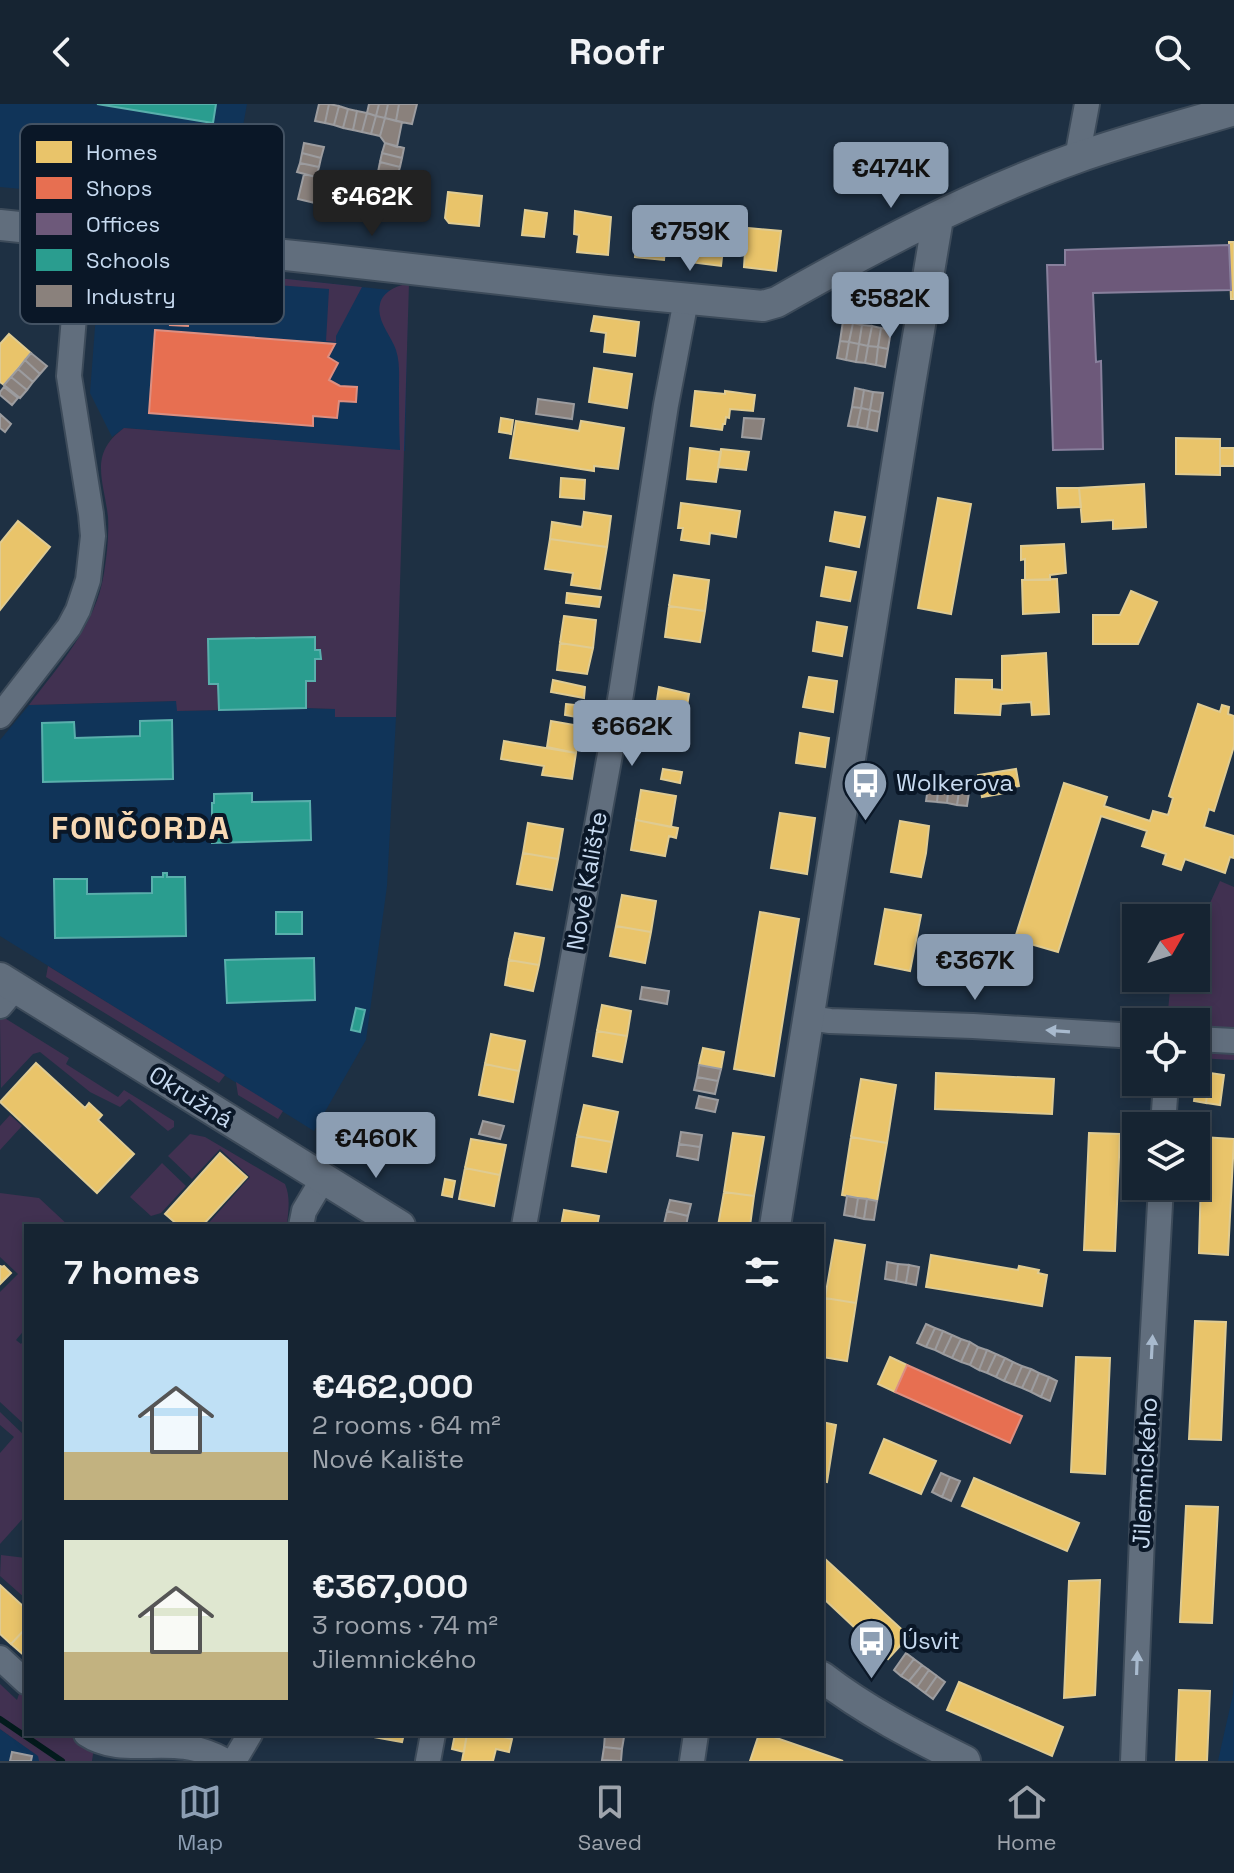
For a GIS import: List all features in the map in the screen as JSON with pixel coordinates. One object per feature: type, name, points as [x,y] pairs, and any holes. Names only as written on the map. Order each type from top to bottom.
[{"type":"street","points":[[1077,158],[1087,104]]},
{"type":"street","points":[[284,255],[763,306],[777,302],[867,251],[1016,182],[1077,158],[1234,110]]},
{"type":"street","points":[[775,1224],[938,218]]},
{"type":"street","points":[[0,225],[20,227]]},
{"type":"street","name":"Nové Kalište","points":[[524,1224],[613,739],[666,405],[686,300]]},
{"type":"street","points":[[0,716],[69,627],[88,580],[92,554],[91,514],[69,376],[73,324]]},
{"type":"street","name":"Okružná","points":[[5,991],[397,1224]]},
{"type":"street","points":[[809,1018],[1122,1035]]},
{"type":"street","points":[[1210,1040],[1234,1041]]},
{"type":"street","points":[[301,1224],[304,1211],[323,1179]]},
{"type":"street","name":"Jilemnického","points":[[1134,1751],[1160,1200]]},
{"type":"street","points":[[0,1658],[24,1680]]},
{"type":"street","points":[[824,1679],[846,1696],[905,1732],[965,1761]]},
{"type":"street","points":[[89,1736],[123,1746],[184,1747],[226,1761]]},
{"type":"street","points":[[234,1761],[249,1736]]},
{"type":"street","points":[[428,1761],[433,1736]]},
{"type":"street","points":[[692,1761],[696,1736]]},
{"type":"shaded area","points":[[0,104],[247,104],[243,124],[20,124],[20,189],[0,187]]},
{"type":"shaded area","points":[[284,279],[408,292],[405,451],[124,428],[112,437],[90,393],[95,324],[284,324]]},
{"type":"shaded area","points":[[284,279],[362,287],[336,336],[336,342],[326,341],[329,289],[284,286]]},
{"type":"shaded area","points":[[409,283],[396,717],[335,717],[335,709],[306,708],[177,711],[176,701],[29,705],[75,643],[100,592],[108,531],[101,468],[106,448],[113,438],[124,428],[400,450],[398,359],[379,310],[387,292]]},
{"type":"shaded area","points":[[177,701],[178,711],[306,708],[335,709],[336,717],[396,717],[387,886],[366,1040],[314,1131],[0,936],[0,740],[29,705]]},
{"type":"shaded area","points":[[1220,881],[1234,887],[1234,1060],[1210,1059],[1210,1008],[1168,1008],[1170,992],[1210,992],[1210,904]]},
{"type":"shaded area","points":[[48,966],[225,1075],[219,1083],[46,977]]},
{"type":"shaded area","points":[[3,1017],[69,1058],[66,1064],[118,1097],[124,1090],[174,1121],[174,1127],[168,1131],[129,1099],[120,1107],[90,1092],[40,1052],[33,1054],[1,1088],[0,1019]]},
{"type":"shaded area","points":[[236,1082],[283,1111],[278,1119],[238,1095]]},
{"type":"shaded area","points":[[10,1115],[22,1126],[0,1150],[0,1126]]},
{"type":"shaded area","points":[[190,1134],[205,1137],[285,1184],[289,1200],[287,1224],[208,1224],[250,1177],[220,1149],[192,1179],[168,1156]]},
{"type":"shaded area","points":[[162,1163],[186,1186],[161,1213],[151,1216],[130,1197]]},
{"type":"shaded area","points":[[0,1193],[39,1198],[67,1224],[24,1224],[24,1330],[16,1340],[21,1344],[24,1340],[24,1424],[0,1402],[0,1292],[18,1274],[0,1257]]},
{"type":"shaded area","points":[[0,1412],[24,1435],[24,1517],[0,1544],[0,1453],[14,1437],[0,1425]]},
{"type":"shaded area","points":[[1,1555],[24,1558],[24,1597],[0,1576]]},
{"type":"shaded area","points":[[1234,1669],[1234,1761],[1218,1761],[1233,1694]]},
{"type":"shaded area","points":[[0,1684],[17,1700],[21,1688],[24,1690],[24,1736],[76,1736],[94,1747],[92,1761],[39,1761],[38,1756],[0,1729]]},
{"type":"shaded area","points":[[0,1729],[39,1756],[39,1761],[0,1761]]},
{"type":"building: Homes","points":[[448,192],[482,196],[479,226],[449,223],[445,218]]},
{"type":"building: Homes","points":[[525,210],[547,213],[544,237],[522,235]]},
{"type":"building: Homes","points":[[575,211],[611,217],[608,255],[577,252],[579,235],[574,234]]},
{"type":"building: Homes","points":[[638,228],[667,231],[664,260],[635,257]]},
{"type":"building: Homes","points":[[693,228],[725,231],[721,266],[689,262]]},
{"type":"building: Homes","points":[[748,228],[781,231],[776,271],[744,267],[743,251]]},
{"type":"building: Homes","points":[[1229,242],[1234,242],[1234,299],[1231,299]]},
{"type":"building: Homes","points":[[594,316],[639,322],[635,356],[604,352],[606,333],[591,331]]},
{"type":"building: Homes","points":[[9,334],[31,353],[4,385],[0,382],[0,344]]},
{"type":"building: Homes","points":[[594,368],[632,374],[627,408],[589,402]]},
{"type":"building: Homes","points":[[695,391],[755,395],[753,411],[730,409],[722,430],[691,426]]},
{"type":"building: Homes","points":[[501,418],[513,420],[511,434],[499,432]]},
{"type":"building: Homes","points":[[516,421],[579,431],[581,421],[624,428],[618,469],[594,466],[594,471],[510,458]]},
{"type":"building: Homes","points":[[1176,438],[1220,439],[1220,475],[1176,474]]},
{"type":"building: Homes","points":[[690,448],[721,452],[716,482],[687,479]]},
{"type":"building: Homes","points":[[1220,448],[1234,448],[1234,466],[1220,466]]},
{"type":"building: Homes","points":[[721,449],[749,452],[746,470],[718,467]]},
{"type":"building: Homes","points":[[561,478],[585,480],[584,499],[560,497]]},
{"type":"building: Homes","points":[[1144,484],[1146,527],[1113,529],[1113,520],[1082,522],[1079,488]]},
{"type":"building: Homes","points":[[1057,488],[1079,488],[1081,507],[1058,508]]},
{"type":"building: Homes","points":[[938,498],[971,504],[951,614],[918,608]]},
{"type":"building: Homes","points":[[681,503],[740,511],[736,537],[710,533],[709,544],[681,540],[683,528],[678,528]]},
{"type":"building: Homes","points":[[584,512],[611,516],[607,547],[550,539],[552,522],[582,527]]},
{"type":"building: Homes","points":[[835,512],[865,517],[859,547],[830,541]]},
{"type":"building: Homes","points":[[18,521],[50,547],[0,610],[0,543]]},
{"type":"building: Homes","points":[[550,539],[607,547],[600,589],[571,585],[573,573],[545,569]]},
{"type":"building: Homes","points":[[1064,544],[1066,573],[1050,575],[1050,580],[1025,580],[1025,559],[1021,560],[1021,546]]},
{"type":"building: Homes","points":[[826,567],[856,572],[850,601],[821,596]]},
{"type":"building: Homes","points":[[674,575],[709,580],[705,611],[669,606]]},
{"type":"building: Homes","points":[[1057,579],[1059,612],[1023,614],[1022,580]]},
{"type":"building: Homes","points":[[1131,591],[1157,602],[1138,644],[1093,644],[1093,615],[1120,615]]},
{"type":"building: Homes","points":[[567,593],[601,597],[599,607],[566,603]]},
{"type":"building: Homes","points":[[669,606],[705,611],[700,642],[665,637]]},
{"type":"building: Homes","points":[[564,616],[596,620],[593,648],[560,643]]},
{"type":"building: Homes","points":[[817,622],[847,627],[842,656],[813,651]]},
{"type":"building: Homes","points":[[560,643],[593,648],[587,674],[557,670]]},
{"type":"building: Homes","points":[[1046,653],[1049,714],[1032,715],[1031,702],[1001,704],[1000,715],[955,713],[956,679],[992,680],[992,689],[1002,690],[1002,656]]},
{"type":"building: Homes","points":[[809,677],[837,681],[833,712],[803,707]]},
{"type":"building: Homes","points":[[553,680],[585,687],[584,698],[551,692]]},
{"type":"building: Homes","points":[[659,687],[689,694],[685,718],[655,713]]},
{"type":"building: Homes","points":[[566,704],[583,706],[582,718],[565,715]]},
{"type":"building: Homes","points":[[1198,704],[1220,712],[1222,705],[1229,707],[1228,714],[1234,716],[1234,746],[1214,811],[1209,809],[1204,827],[1234,836],[1234,858],[1230,857],[1225,873],[1185,859],[1181,870],[1163,864],[1166,854],[1142,846],[1147,831],[1101,816],[1058,952],[1017,940],[1015,938],[1064,783],[1107,797],[1104,806],[1150,821],[1153,811],[1168,815],[1173,798],[1169,796]]},
{"type":"building: Homes","points":[[655,713],[685,718],[681,744],[651,739]]},
{"type":"building: Homes","points":[[551,721],[580,726],[576,753],[547,747]]},
{"type":"building: Homes","points":[[800,733],[829,738],[825,767],[796,763]]},
{"type":"building: Homes","points":[[504,741],[576,753],[572,779],[542,775],[544,766],[501,759]]},
{"type":"building: Homes","points":[[663,769],[682,772],[680,783],[661,779]]},
{"type":"building: Homes","points":[[1016,769],[1019,786],[1006,789],[1006,793],[982,797],[978,775]]},
{"type":"building: Homes","points":[[641,790],[676,796],[671,827],[636,820]]},
{"type":"building: Homes","points":[[780,813],[815,818],[807,874],[771,868]]},
{"type":"building: Homes","points":[[636,820],[678,828],[676,838],[669,836],[665,856],[631,850]]},
{"type":"building: Homes","points":[[900,821],[929,826],[921,877],[891,872]]},
{"type":"building: Homes","points":[[528,823],[563,829],[558,859],[523,853]]},
{"type":"building: Homes","points":[[523,853],[558,859],[552,890],[517,884]]},
{"type":"building: Homes","points":[[622,895],[656,901],[651,932],[616,926]]},
{"type":"building: Homes","points":[[885,909],[921,915],[910,971],[875,964]]},
{"type":"building: Homes","points":[[760,912],[799,919],[774,1076],[734,1069]]},
{"type":"building: Homes","points":[[616,926],[651,932],[645,963],[610,956]]},
{"type":"building: Homes","points":[[515,933],[544,938],[539,965],[509,960]]},
{"type":"building: Homes","points":[[509,960],[539,965],[533,991],[505,985]]},
{"type":"building: Homes","points":[[602,1005],[631,1011],[627,1036],[597,1031]]},
{"type":"building: Homes","points":[[597,1031],[627,1036],[622,1062],[593,1056]]},
{"type":"building: Homes","points":[[491,1034],[525,1041],[519,1071],[485,1064]]},
{"type":"building: Homes","points":[[703,1048],[724,1052],[721,1069],[699,1065]]},
{"type":"building: Homes","points":[[36,1063],[85,1108],[89,1103],[102,1115],[98,1120],[134,1154],[97,1193],[0,1102]]},
{"type":"building: Homes","points":[[485,1064],[519,1071],[513,1102],[479,1095]]},
{"type":"building: Homes","points":[[936,1073],[1054,1079],[1052,1114],[935,1109]]},
{"type":"building: Homes","points":[[1210,1073],[1224,1075],[1220,1105],[1206,1103],[1207,1096],[1210,1096]]},
{"type":"building: Homes","points":[[861,1079],[896,1085],[887,1143],[851,1137]]},
{"type":"building: Homes","points":[[1195,1096],[1207,1096],[1206,1103],[1194,1101]]},
{"type":"building: Homes","points":[[584,1105],[618,1112],[612,1142],[577,1136]]},
{"type":"building: Homes","points":[[733,1133],[764,1137],[754,1196],[724,1192]]},
{"type":"building: Homes","points":[[1089,1133],[1120,1134],[1115,1251],[1084,1250]]},
{"type":"building: Homes","points":[[577,1136],[612,1142],[606,1172],[572,1166]]},
{"type":"building: Homes","points":[[851,1137],[887,1143],[877,1201],[842,1195]]},
{"type":"building: Homes","points":[[1210,1138],[1234,1139],[1228,1255],[1199,1253],[1200,1200],[1210,1200]]},
{"type":"building: Homes","points":[[471,1139],[506,1145],[500,1175],[465,1168]]},
{"type":"building: Homes","points":[[220,1153],[247,1177],[204,1224],[177,1224],[165,1214]]},
{"type":"building: Homes","points":[[465,1168],[500,1175],[494,1206],[459,1199]]},
{"type":"building: Homes","points":[[445,1179],[455,1181],[452,1197],[442,1195]]},
{"type":"building: Homes","points":[[724,1192],[754,1196],[750,1224],[718,1224]]},
{"type":"building: Homes","points":[[564,1210],[599,1216],[597,1224],[561,1224]]},
{"type":"building: Homes","points":[[835,1240],[865,1245],[856,1303],[825,1298]]},
{"type":"building: Homes","points":[[931,1255],[1018,1270],[1019,1266],[1039,1270],[1038,1273],[1047,1275],[1042,1306],[926,1287]]},
{"type":"building: Homes","points":[[0,1266],[11,1273],[0,1284]]},
{"type":"building: Homes","points":[[825,1298],[856,1303],[847,1361],[824,1357]]},
{"type":"building: Homes","points":[[1195,1321],[1226,1322],[1221,1440],[1189,1439]]},
{"type":"building: Homes","points":[[890,1357],[907,1365],[895,1392],[878,1384]]},
{"type":"building: Homes","points":[[1076,1357],[1110,1358],[1105,1474],[1071,1472]]},
{"type":"building: Homes","points":[[824,1422],[836,1425],[827,1482],[824,1481]]},
{"type":"building: Homes","points":[[884,1439],[936,1461],[921,1494],[870,1473]]},
{"type":"building: Homes","points":[[974,1478],[1079,1523],[1067,1551],[962,1506]]},
{"type":"building: Homes","points":[[1186,1506],[1218,1507],[1212,1623],[1180,1622]]},
{"type":"building: Homes","points":[[824,1558],[909,1636],[888,1659],[824,1599]]},
{"type":"building: Homes","points":[[1100,1580],[1095,1695],[1064,1698],[1069,1581]]},
{"type":"building: Homes","points":[[0,1585],[24,1607],[24,1630],[11,1644],[0,1634]]},
{"type":"building: Homes","points":[[24,1630],[24,1655],[11,1644]]},
{"type":"building: Homes","points":[[959,1682],[1063,1727],[1052,1756],[947,1710]]},
{"type":"building: Homes","points":[[1179,1690],[1210,1691],[1207,1761],[1176,1761]]},
{"type":"building: Homes","points":[[368,1736],[404,1736],[402,1742]]},
{"type":"building: Homes","points":[[455,1736],[467,1736],[464,1752],[452,1749]]},
{"type":"building: Homes","points":[[467,1736],[512,1739],[509,1752],[496,1749],[493,1761],[462,1761]]},
{"type":"building: Homes","points":[[758,1736],[771,1736],[843,1761],[750,1761]]},
{"type":"building: Shops","points":[[155,330],[335,344],[328,357],[338,363],[329,380],[340,386],[357,387],[356,402],[339,401],[337,418],[313,416],[313,426],[149,413]]},
{"type":"building: Shops","points":[[907,1365],[1022,1416],[1010,1443],[895,1392]]},
{"type":"building: Offices","points":[[1229,245],[1231,290],[1093,293],[1096,362],[1101,361],[1103,449],[1053,450],[1047,265],[1065,265],[1065,250]]},
{"type":"building: Schools","points":[[97,104],[216,104],[213,123]]},
{"type":"building: Schools","points":[[315,637],[315,650],[320,650],[321,659],[315,659],[315,681],[306,681],[306,708],[219,710],[218,684],[209,684],[208,639]]},
{"type":"building: Schools","points":[[172,720],[173,779],[43,782],[42,723],[74,722],[75,738],[140,736],[140,721]]},
{"type":"building: Schools","points":[[252,793],[252,802],[310,801],[311,840],[212,843],[214,794]]},
{"type":"building: Schools","points":[[163,873],[167,873],[167,877],[185,877],[186,936],[55,938],[54,879],[87,879],[87,894],[152,893],[152,877],[163,877]]},
{"type":"building: Schools","points":[[276,912],[302,912],[302,934],[276,934]]},
{"type":"building: Schools","points":[[314,958],[315,1000],[227,1003],[225,960]]},
{"type":"building: Schools","points":[[356,1008],[365,1010],[360,1032],[351,1030]]},
{"type":"building: Industry","points":[[319,104],[329,104],[325,123],[315,121]]},
{"type":"building: Industry","points":[[329,104],[339,106],[334,125],[325,123]]},
{"type":"building: Industry","points":[[369,104],[379,104],[376,116],[367,113]]},
{"type":"building: Industry","points":[[379,104],[388,104],[385,118],[376,116]]},
{"type":"building: Industry","points":[[388,104],[399,104],[396,121],[385,118]]},
{"type":"building: Industry","points":[[399,104],[417,104],[412,124],[396,121]]},
{"type":"building: Industry","points":[[339,106],[348,109],[343,128],[334,125]]},
{"type":"building: Industry","points":[[348,109],[357,111],[353,130],[343,128]]},
{"type":"building: Industry","points":[[357,111],[367,113],[362,132],[353,130]]},
{"type":"building: Industry","points":[[367,113],[376,116],[371,134],[362,132]]},
{"type":"building: Industry","points":[[376,116],[385,118],[380,136],[371,134]]},
{"type":"building: Industry","points":[[385,118],[402,122],[397,147],[385,143],[380,136]]},
{"type":"building: Industry","points":[[304,143],[324,147],[321,158],[302,153]]},
{"type":"building: Industry","points":[[385,143],[404,148],[402,158],[382,153]]},
{"type":"building: Industry","points":[[302,153],[321,158],[319,167],[300,163]]},
{"type":"building: Industry","points":[[382,153],[402,158],[400,167],[380,162]]},
{"type":"building: Industry","points":[[380,162],[400,167],[397,177],[378,172]]},
{"type":"building: Industry","points":[[300,163],[319,167],[316,177],[297,172]]},
{"type":"building: Industry","points":[[378,172],[397,177],[395,186],[376,181]]},
{"type":"building: Industry","points":[[304,174],[316,177],[320,183],[315,203],[298,199]]},
{"type":"building: Industry","points":[[376,181],[395,186],[393,195],[374,190]]},
{"type":"building: Industry","points":[[320,183],[329,185],[324,205],[315,203]]},
{"type":"building: Industry","points":[[329,185],[339,188],[334,207],[324,205]]},
{"type":"building: Industry","points":[[339,188],[348,190],[344,209],[334,207]]},
{"type":"building: Industry","points":[[348,190],[357,192],[353,212],[344,209]]},
{"type":"building: Industry","points":[[374,190],[385,193],[380,218],[363,214],[367,195]]},
{"type":"building: Industry","points":[[357,192],[367,195],[363,214],[353,212]]},
{"type":"building: Industry","points":[[843,321],[853,323],[849,342],[840,341]]},
{"type":"building: Industry","points":[[853,323],[862,325],[859,344],[849,342]]},
{"type":"building: Industry","points":[[862,325],[872,326],[868,346],[859,344]]},
{"type":"building: Industry","points":[[872,326],[881,328],[878,347],[868,346]]},
{"type":"building: Industry","points":[[881,328],[891,330],[888,349],[878,347]]},
{"type":"building: Industry","points":[[840,341],[849,342],[846,360],[837,358]]},
{"type":"building: Industry","points":[[849,342],[859,344],[856,362],[846,360]]},
{"type":"building: Industry","points":[[859,344],[868,346],[865,363],[856,362]]},
{"type":"building: Industry","points":[[868,346],[878,347],[876,365],[865,363]]},
{"type":"building: Industry","points":[[878,347],[888,349],[885,367],[876,365]]},
{"type":"building: Industry","points":[[31,353],[47,366],[40,374],[25,360]]},
{"type":"building: Industry","points":[[25,360],[40,374],[33,382],[18,369]]},
{"type":"building: Industry","points":[[18,369],[33,382],[27,390],[11,377]]},
{"type":"building: Industry","points":[[11,377],[27,390],[20,398],[4,385]]},
{"type":"building: Industry","points":[[4,387],[18,398],[12,405],[0,395]]},
{"type":"building: Industry","points":[[855,388],[864,390],[861,408],[852,407]]},
{"type":"building: Industry","points":[[864,390],[873,392],[870,410],[861,408]]},
{"type":"building: Industry","points":[[873,392],[883,393],[880,412],[870,410]]},
{"type":"building: Industry","points":[[538,399],[574,404],[572,419],[536,414]]},
{"type":"building: Industry","points":[[852,407],[861,408],[857,427],[848,426]]},
{"type":"building: Industry","points":[[861,408],[870,410],[867,429],[857,427]]},
{"type":"building: Industry","points":[[870,410],[880,412],[877,431],[867,429]]},
{"type":"building: Industry","points":[[0,414],[11,424],[5,432],[0,428]]},
{"type":"building: Industry","points":[[744,418],[764,419],[761,439],[742,437]]},
{"type":"building: Industry","points":[[929,781],[939,782],[937,802],[926,801]]},
{"type":"building: Industry","points":[[939,782],[949,784],[947,803],[937,802]]},
{"type":"building: Industry","points":[[949,784],[960,785],[957,805],[947,803]]},
{"type":"building: Industry","points":[[960,785],[970,786],[967,806],[957,805]]},
{"type":"building: Industry","points":[[642,987],[669,991],[667,1004],[640,999]]},
{"type":"building: Industry","points":[[699,1065],[721,1069],[718,1081],[697,1077]]},
{"type":"building: Industry","points":[[697,1077],[718,1081],[715,1094],[694,1090]]},
{"type":"building: Industry","points":[[699,1096],[718,1100],[715,1112],[696,1108]]},
{"type":"building: Industry","points":[[483,1121],[504,1126],[500,1139],[479,1134]]},
{"type":"building: Industry","points":[[681,1132],[702,1135],[700,1147],[679,1144]]},
{"type":"building: Industry","points":[[679,1144],[700,1147],[698,1160],[677,1156]]},
{"type":"building: Industry","points":[[847,1196],[858,1198],[855,1217],[844,1215]]},
{"type":"building: Industry","points":[[858,1198],[867,1199],[864,1219],[855,1217]]},
{"type":"building: Industry","points":[[867,1199],[877,1201],[874,1220],[864,1219]]},
{"type":"building: Industry","points":[[670,1200],[691,1204],[688,1216],[667,1211]]},
{"type":"building: Industry","points":[[667,1211],[688,1216],[686,1224],[664,1224]]},
{"type":"building: Industry","points":[[887,1262],[898,1264],[896,1281],[885,1279]]},
{"type":"building: Industry","points":[[898,1264],[909,1265],[906,1283],[896,1281]]},
{"type":"building: Industry","points":[[909,1265],[919,1267],[916,1285],[906,1283]]},
{"type":"building: Industry","points":[[926,1324],[935,1328],[926,1347],[917,1343]]},
{"type":"building: Industry","points":[[935,1328],[943,1331],[935,1350],[926,1347]]},
{"type":"building: Industry","points":[[943,1331],[952,1335],[943,1354],[935,1350]]},
{"type":"building: Industry","points":[[952,1335],[961,1339],[952,1358],[943,1354]]},
{"type":"building: Industry","points":[[961,1339],[970,1342],[961,1362],[952,1358]]},
{"type":"building: Industry","points":[[970,1342],[978,1347],[970,1365],[961,1362]]},
{"type":"building: Industry","points":[[978,1347],[987,1350],[979,1370],[970,1365]]},
{"type":"building: Industry","points":[[987,1350],[996,1354],[987,1373],[979,1370]]},
{"type":"building: Industry","points":[[996,1354],[1005,1358],[996,1377],[987,1373]]},
{"type":"building: Industry","points":[[1005,1358],[1013,1362],[1004,1381],[996,1377]]},
{"type":"building: Industry","points":[[1013,1362],[1022,1366],[1014,1385],[1004,1381]]},
{"type":"building: Industry","points":[[1022,1366],[1031,1369],[1022,1388],[1014,1385]]},
{"type":"building: Industry","points":[[1031,1369],[1039,1373],[1031,1392],[1022,1388]]},
{"type":"building: Industry","points":[[1039,1373],[1049,1377],[1041,1397],[1031,1392]]},
{"type":"building: Industry","points":[[1049,1377],[1057,1381],[1050,1401],[1041,1397]]},
{"type":"building: Industry","points":[[941,1473],[950,1477],[942,1497],[932,1492]]},
{"type":"building: Industry","points":[[950,1477],[960,1481],[951,1501],[942,1497]]},
{"type":"building: Industry","points":[[906,1653],[914,1659],[901,1676],[894,1670]]},
{"type":"building: Industry","points":[[914,1659],[922,1665],[909,1681],[901,1676]]},
{"type":"building: Industry","points":[[922,1665],[929,1670],[917,1687],[909,1681]]},
{"type":"building: Industry","points":[[929,1670],[937,1676],[925,1693],[917,1687]]},
{"type":"building: Industry","points":[[937,1676],[945,1682],[933,1699],[925,1693]]},
{"type":"building: Industry","points":[[605,1736],[624,1737],[622,1749],[604,1747]]},
{"type":"building: Industry","points":[[604,1747],[622,1749],[621,1761],[602,1760]]},
{"type":"building: Industry","points":[[12,1752],[32,1756],[31,1761],[10,1761]]},
{"type":"waterway","points":[[0,1719],[24,1735]]},
{"type":"waterway","points":[[25,1736],[62,1761]]},
{"type":"place","name":"Wolkerova","points":[[865,822]]},
{"type":"place","name":"Úsvit","points":[[871,1680]]},
{"type":"district","name":"FONČORDA","points":[[141,828]]}]
